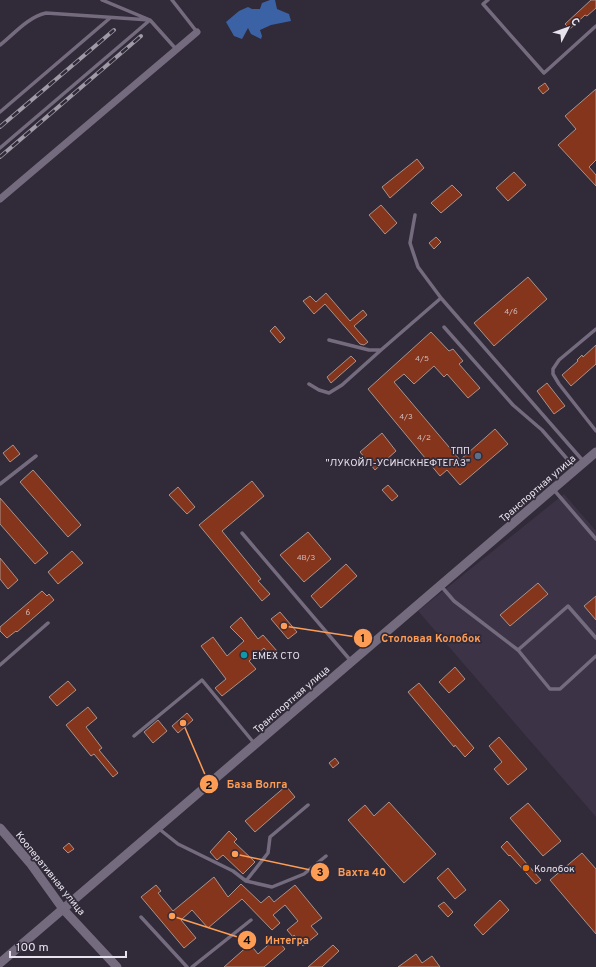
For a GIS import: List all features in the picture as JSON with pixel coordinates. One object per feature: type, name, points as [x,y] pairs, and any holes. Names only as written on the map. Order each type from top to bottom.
[{"type":"street","points":[[0,199],[197,32]]},
{"type":"street","name":"Транспортная улица","points":[[0,963],[440,585],[554,490],[596,452]]},
{"type":"street","name":"Кооперативная улица","points":[[0,828],[30,863],[63,909],[117,967]]},
{"type":"lane","points":[[102,0],[150,20],[176,49]]},
{"type":"lane","points":[[172,0],[197,32]]},
{"type":"lane","points":[[488,0],[483,4],[544,73],[596,26]]},
{"type":"lane","points":[[0,46],[32,18],[46,13],[150,20]]},
{"type":"lane","points":[[0,112],[110,18]]},
{"type":"lane","points":[[0,148],[150,20]]},
{"type":"lane","points":[[415,215],[410,243],[418,268],[441,298],[584,462]]},
{"type":"lane","points":[[309,384],[319,390],[329,393],[342,385],[441,298]]},
{"type":"lane","points":[[444,327],[513,405],[542,430],[576,469]]},
{"type":"lane","points":[[596,329],[559,360],[553,368],[553,374],[558,384],[596,431]]},
{"type":"lane","points":[[329,340],[369,350],[381,350]]},
{"type":"lane","points":[[0,484],[36,456]]},
{"type":"lane","points":[[554,490],[596,540]]},
{"type":"lane","points":[[242,533],[351,661]]},
{"type":"lane","points":[[440,585],[454,601],[518,650],[550,689],[560,689],[596,656]]},
{"type":"lane","points":[[518,650],[568,606],[596,638]]},
{"type":"lane","points":[[0,665],[48,623]]},
{"type":"lane","points":[[134,736],[202,680],[255,744]]},
{"type":"lane","points":[[246,881],[268,853],[270,837],[308,805]]},
{"type":"lane","points":[[157,828],[178,844],[211,862],[233,871],[246,881],[272,887],[304,874],[326,856]]},
{"type":"lane","points":[[141,917],[187,967]]},
{"type":"lane","points":[[192,967],[250,920]]},
{"type":"shaded area","points":[[564,494],[596,531],[596,817],[418,611]]},
{"type":"water","points":[[275,0],[277,9],[289,14],[291,21],[271,25],[260,30],[262,36],[261,39],[251,34],[248,28],[242,39],[234,36],[226,22],[239,11],[248,7],[252,9],[260,9],[262,3]]},
{"type":"building","points":[[591,0],[596,0],[596,8],[587,16],[585,15],[570,29],[565,24]]},
{"type":"building","points":[[545,83],[549,89],[543,94],[538,88]]},
{"type":"building","points":[[596,89],[596,160],[589,167],[596,175],[596,186],[558,145],[576,129],[565,116]]},
{"type":"building","points":[[417,159],[424,168],[390,198],[382,187]]},
{"type":"building","points":[[514,172],[526,185],[508,201],[496,188]]},
{"type":"building","points":[[452,185],[462,195],[441,213],[431,203]]},
{"type":"building","points":[[381,205],[397,223],[385,234],[369,215]]},
{"type":"building","points":[[436,237],[441,242],[434,249],[429,243]]},
{"type":"building","points":[[528,277],[547,299],[494,346],[474,323]]},
{"type":"building","points":[[326,293],[350,321],[363,310],[367,315],[354,326],[368,342],[364,345],[360,344],[325,304],[314,314],[303,301],[310,296],[316,302]]},
{"type":"building","points":[[275,326],[285,338],[280,343],[270,331]]},
{"type":"building","points":[[431,332],[449,351],[453,349],[463,361],[459,364],[480,388],[468,398],[447,374],[444,377],[434,366],[414,384],[404,374],[394,382],[460,460],[495,429],[508,444],[460,485],[447,470],[440,476],[368,389]]},
{"type":"building","points":[[596,345],[596,364],[571,386],[562,375],[578,361],[577,360],[582,355],[583,357]]},
{"type":"building","points":[[351,356],[356,361],[331,383],[327,377]]},
{"type":"building","points":[[547,383],[565,406],[554,414],[537,391]]},
{"type":"building","points":[[382,433],[396,451],[375,470],[360,452]]},
{"type":"building","points":[[13,445],[20,454],[10,462],[3,453]]},
{"type":"building","points":[[33,470],[81,525],[68,537],[20,482]]},
{"type":"building","points":[[252,481],[264,496],[222,531],[261,579],[258,581],[270,594],[262,601],[199,525]]},
{"type":"building","points":[[388,485],[398,496],[392,501],[382,490]]},
{"type":"building","points":[[178,487],[195,507],[187,514],[169,495]]},
{"type":"building","points":[[0,498],[48,553],[35,564],[0,524]]},
{"type":"building","points":[[308,532],[331,559],[304,582],[280,555]]},
{"type":"building","points":[[72,551],[83,563],[58,584],[48,572]]},
{"type":"building","points":[[0,558],[18,580],[8,589],[0,579]]},
{"type":"building","points":[[346,564],[357,576],[321,608],[311,596]]},
{"type":"building","points":[[538,583],[548,594],[510,626],[500,615]]},
{"type":"building","points":[[42,591],[47,596],[49,594],[54,600],[17,632],[16,631],[7,638],[0,631],[0,627]]},
{"type":"building","points":[[596,596],[596,620],[584,606]]},
{"type":"building","points":[[280,612],[297,632],[288,639],[271,619]]},
{"type":"building","points":[[241,617],[258,639],[263,635],[277,651],[271,657],[264,648],[249,661],[256,669],[222,696],[215,688],[226,679],[201,646],[213,637],[227,656],[244,641],[230,627]]},
{"type":"building","points":[[455,667],[465,679],[449,693],[439,682]]},
{"type":"building","points":[[68,681],[76,690],[57,706],[49,697]]},
{"type":"building","points":[[419,683],[474,748],[465,757],[455,745],[454,747],[408,692]]},
{"type":"building","points":[[88,707],[97,718],[86,727],[102,748],[99,750],[118,773],[113,777],[94,754],[91,756],[66,725]]},
{"type":"building","points":[[187,713],[193,720],[178,733],[172,726]]},
{"type":"building","points":[[158,720],[167,731],[153,743],[144,732]]},
{"type":"building","points":[[499,737],[527,769],[508,785],[494,769],[502,762],[489,746]]},
{"type":"building","points":[[335,758],[339,763],[333,768],[329,763]]},
{"type":"building","points":[[286,786],[295,797],[255,832],[245,821]]},
{"type":"building","points":[[389,802],[436,854],[404,883],[348,820],[365,805],[374,816]]},
{"type":"building","points":[[528,803],[561,841],[543,856],[510,818]]},
{"type":"building","points":[[229,831],[237,839],[234,842],[255,862],[243,874],[223,855],[217,860],[210,852]]},
{"type":"building","name":"Колобок","points":[[507,841],[541,880],[536,884],[501,847]]},
{"type":"building","points":[[69,843],[74,849],[68,853],[63,848]]},
{"type":"building","points":[[582,853],[596,869],[596,934],[550,880]]},
{"type":"building","points":[[448,868],[466,890],[455,899],[437,878]]},
{"type":"building","points":[[214,877],[228,897],[241,884],[261,903],[269,896],[274,902],[295,885],[322,918],[311,926],[318,934],[303,946],[294,935],[293,937],[287,930],[298,921],[285,905],[273,915],[280,923],[272,930],[242,899],[208,928],[192,910],[181,920],[196,938],[184,948],[141,897],[156,885],[161,891],[158,893],[173,911]]},
{"type":"building","points":[[500,900],[509,910],[483,935],[474,925]]},
{"type":"building","points":[[444,902],[453,912],[448,917],[438,906]]},
{"type":"building","points":[[276,938],[285,949],[264,967],[224,967],[250,944],[258,954]]},
{"type":"building","points":[[333,945],[339,951],[322,967],[308,967]]},
{"type":"building","points":[[416,954],[422,963],[432,956],[440,967],[398,967]]},
{"type":"railway","points":[[0,127],[114,30]]},
{"type":"railway","points":[[0,157],[141,36]]},
{"type":"place","name":"ТПП \"ЛУКОЙЛ-УСИНСКНЕФТЕГАЗ\"","points":[[478,456]]},
{"type":"place","name":"Столовая Колобок","points":[[284,626]]},
{"type":"place","name":"EMEX СТО","points":[[244,655]]},
{"type":"place","name":"База Волга","points":[[183,723]]},
{"type":"place","name":"Вахта 40","points":[[235,854]]},
{"type":"place","name":"Колобок","points":[[526,868]]},
{"type":"place","name":"Интегра","points":[[172,916]]}]
